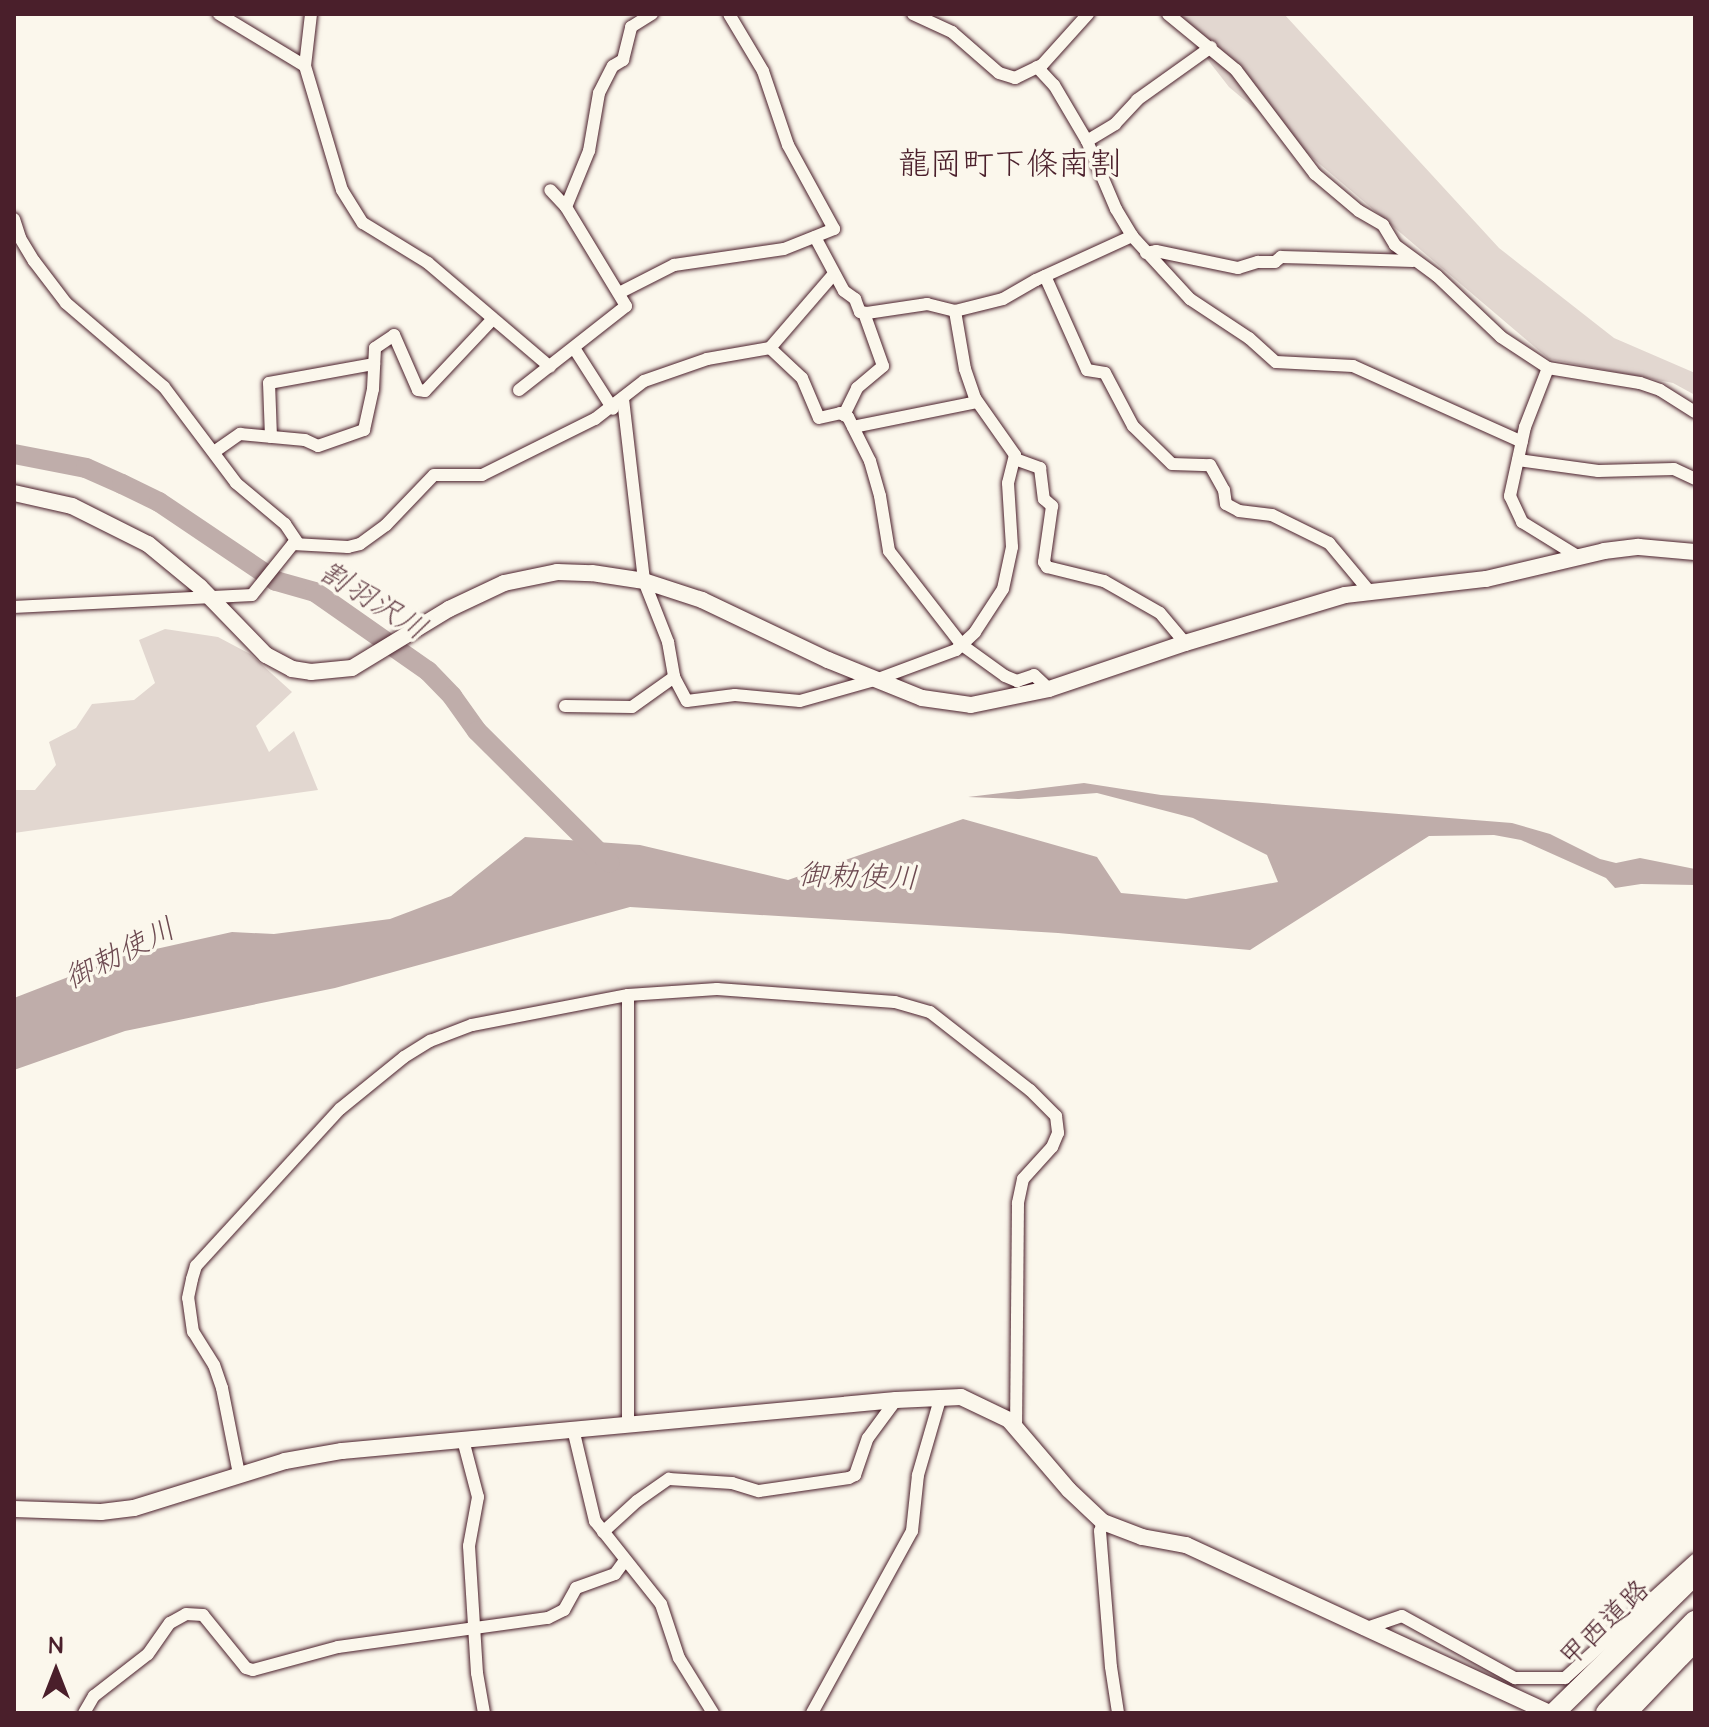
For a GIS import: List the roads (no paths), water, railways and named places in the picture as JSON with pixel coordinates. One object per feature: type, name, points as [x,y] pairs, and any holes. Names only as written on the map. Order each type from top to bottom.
[{"type":"highway","name":"甲西道路","points":[[1552,1713],[1695,1575]]},
{"type":"highway","points":[[1607,1713],[1695,1622]]},
{"type":"highway","points":[[1626,1713],[1695,1641]]},
{"type":"street","points":[[219,14],[305,66]]},
{"type":"street","points":[[311,14],[305,66],[342,190],[351,207],[363,223],[428,263],[550,367]]},
{"type":"street","points":[[566,207],[589,151],[599,93],[613,66],[623,60],[631,27],[652,14]]},
{"type":"street","points":[[619,293],[674,265],[784,249],[834,229],[788,145],[763,71],[729,14]]},
{"type":"street","points":[[913,14],[952,32],[1007,77],[1015,78],[1037,67],[1059,49],[1088,14]]},
{"type":"street","points":[[1168,14],[1236,70],[1315,174],[1359,211],[1383,225],[1395,245],[1437,276],[1501,337],[1548,368],[1640,383],[1660,390],[1695,412]]},
{"type":"street","points":[[1087,141],[1115,124],[1137,100],[1211,47]]},
{"type":"street","points":[[1037,67],[1054,85],[1087,141],[1116,209],[1132,236],[1190,299],[1249,338],[1276,362],[1353,366],[1522,442]]},
{"type":"street","points":[[519,390],[626,306],[566,207],[550,190]]},
{"type":"street","points":[[14,219],[34,261],[66,303],[164,387],[236,483],[285,524],[298,543]]},
{"type":"street","points":[[864,313],[927,304],[955,311],[1003,299],[1132,236]]},
{"type":"street","points":[[815,237],[833,275],[864,313],[883,366],[857,388],[844,415]]},
{"type":"street","points":[[1146,253],[1156,251],[1238,268],[1258,262],[1275,262],[1281,257],[1413,261]]},
{"type":"street","points":[[14,607],[252,595],[284,553],[298,543],[348,547],[360,544],[386,525],[434,475],[482,475],[613,409],[644,381],[707,359],[770,348],[833,275]]},
{"type":"street","points":[[1045,276],[1087,370],[1105,373],[1133,426],[1172,464],[1210,465],[1224,490],[1226,504],[1239,511],[1272,515],[1329,543],[1370,592]]},
{"type":"street","points":[[955,311],[965,369],[977,402],[1015,459],[1040,468],[1044,499],[1052,506],[1044,562],[1047,567],[1104,581],[1160,613],[1185,643]]},
{"type":"street","points":[[214,452],[240,434],[305,440],[318,446],[364,430],[375,348],[394,335],[418,390],[425,391],[492,320]]},
{"type":"street","points":[[574,348],[613,409]]},
{"type":"street","points":[[770,348],[802,378],[819,418],[844,415]]},
{"type":"street","points":[[271,437],[269,383],[374,364]]},
{"type":"street","points":[[1548,368],[1522,442],[1510,496],[1522,522],[1579,557]]},
{"type":"street","points":[[623,399],[644,581],[668,642],[674,677],[687,701],[735,695],[800,701],[878,679],[962,645],[975,632],[1008,577],[1012,547],[1008,483],[1015,459]]},
{"type":"street","points":[[853,427],[977,402]]},
{"type":"street","points":[[844,415],[870,461],[880,496],[889,551],[962,645],[1005,676],[1017,681],[1034,675],[1049,689]]},
{"type":"street","points":[[1518,460],[1598,471],[1674,469],[1695,479]]},
{"type":"street","points":[[14,493],[72,506],[148,544],[211,598],[266,655],[292,669],[323,672],[352,668],[449,609],[504,583],[557,572],[644,581],[702,600],[828,660],[922,698],[971,705],[1049,689],[1308,605],[1370,592],[1486,579],[1579,557],[1639,547],[1695,552]]},
{"type":"street","points":[[565,706],[632,707],[674,677]]},
{"type":"street","points":[[239,1474],[222,1388],[214,1365],[193,1332],[188,1314],[188,1298],[196,1266],[340,1109],[404,1057],[430,1041],[472,1025],[628,995],[745,988],[914,1007],[941,1021],[1030,1090],[1056,1116],[1058,1133],[1052,1147],[1023,1179],[1018,1203],[1016,1427]]},
{"type":"street","points":[[628,995],[628,1423]]},
{"type":"street","points":[[812,1713],[912,1531],[918,1475],[941,1396]]},
{"type":"street","points":[[14,1509],[101,1512],[134,1508],[239,1474],[315,1454],[941,1396],[977,1402],[1016,1427],[1069,1490],[1103,1522],[1142,1537],[1186,1545],[1552,1713]]},
{"type":"street","points":[[603,1532],[637,1501],[669,1479],[732,1483],[759,1491],[849,1478],[855,1475],[868,1438],[896,1400]]},
{"type":"street","points":[[573,1429],[595,1521],[661,1604],[679,1658],[713,1713]]},
{"type":"street","points":[[463,1440],[478,1497],[469,1546],[474,1631],[484,1713]]},
{"type":"street","points":[[1103,1522],[1100,1531],[1111,1667],[1118,1713]]},
{"type":"street","points":[[84,1713],[94,1696],[148,1654],[170,1623],[186,1614],[203,1615],[246,1668],[253,1670],[338,1647],[474,1631],[556,1616],[564,1610],[576,1588],[615,1574],[625,1560]]},
{"type":"street","points":[[1364,1629],[1402,1616],[1515,1678],[1565,1678],[1695,1560]]},
{"type":"water","name":"御勅使川","points":[[1084,783],[1161,795],[1512,823],[1550,834],[1600,859],[1616,863],[1640,858],[1695,869],[1695,885],[1641,884],[1615,888],[1606,878],[1521,840],[1494,835],[1429,836],[1250,950],[1058,933],[630,907],[335,988],[125,1031],[14,1070],[14,998],[120,957],[232,932],[274,934],[390,919],[451,896],[525,837],[640,845],[788,880],[963,819],[1097,857],[1121,893],[1186,899],[1278,882],[1267,855],[1193,818],[1097,793],[1019,799],[968,797]]},
{"type":"waterway","name":"割羽沢川","points":[[14,454],[86,468],[122,484],[159,502],[276,581],[315,592],[428,671],[452,696],[477,731],[610,863]]},
{"type":"district","name":"龍岡町下條南割","points":[[1010,165]]}]
